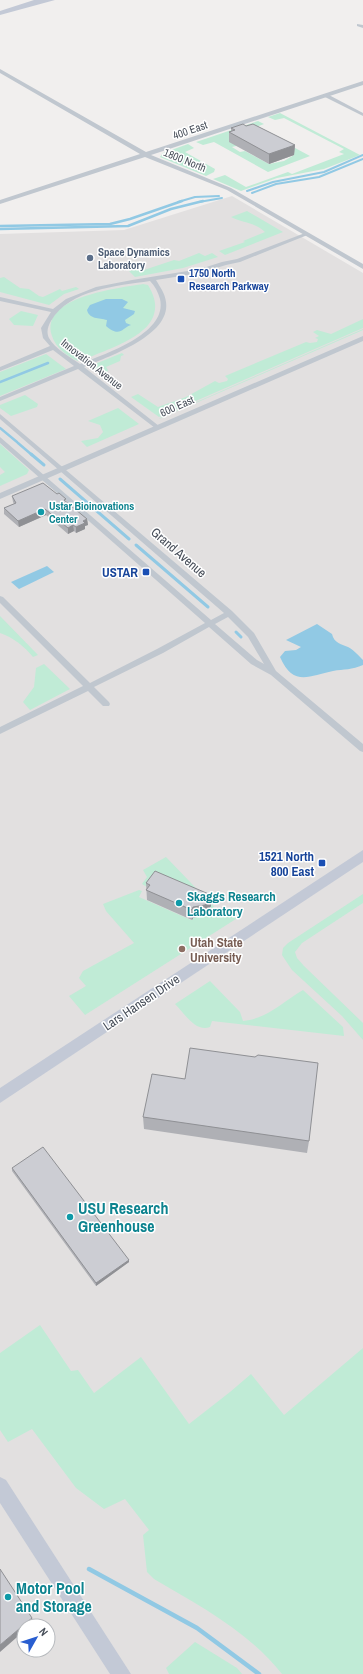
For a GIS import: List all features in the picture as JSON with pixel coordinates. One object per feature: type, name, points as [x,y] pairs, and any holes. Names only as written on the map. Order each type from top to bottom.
[{"type":"main road","points":[[0,13],[40,0]]},
{"type":"main road","points":[[23,6],[52,0]]},
{"type":"main road","name":"Lars Hansen Drive","points":[[0,1096],[363,856]]},
{"type":"main road","points":[[0,1486],[121,1674]]},
{"type":"street","name":"1800 North","points":[[0,71],[146,155],[229,189],[363,267]]},
{"type":"street","name":"400 East","points":[[0,202],[363,83]]},
{"type":"street","points":[[325,95],[363,114]]},
{"type":"street","points":[[354,110],[363,107]]},
{"type":"street","points":[[229,261],[233,257],[300,231]]},
{"type":"street","points":[[0,299],[54,311],[68,301],[97,289],[199,271],[229,261],[238,262],[307,234]]},
{"type":"street","points":[[0,399],[127,346],[151,331],[160,318],[163,304],[161,293],[153,280]]},
{"type":"street","name":"Innovation Avenue","points":[[54,311],[44,328],[46,338],[54,347],[157,427]]},
{"type":"street","name":"600 East","points":[[0,496],[363,338]]},
{"type":"street","points":[[0,369],[54,347]]},
{"type":"street","name":"Grand Avenue","points":[[0,416],[229,613],[251,635],[274,673]]},
{"type":"street","name":"Grand Avenue","points":[[0,439],[254,662],[274,673],[363,749]]},
{"type":"street","points":[[0,599],[106,704]]},
{"type":"street","points":[[0,731],[89,687],[229,613]]},
{"type":"shaded area","name":"Utah State University","points":[[232,196],[363,273],[363,1674],[0,1674],[0,234],[124,230]]},
{"type":"green space","points":[[280,113],[360,155],[324,169],[277,178],[241,191],[213,179],[225,175],[246,187],[288,172],[292,174],[344,154],[339,152],[344,149],[284,118],[275,120],[268,117]]},
{"type":"green space","points":[[258,121],[264,124],[256,127],[310,156],[268,172],[214,142],[203,145],[196,142]],"holes":[[[236,146],[294,155],[284,161],[269,164],[245,151],[240,152],[232,147]]]},
{"type":"green space","points":[[188,144],[194,148],[185,152],[215,169],[214,172],[206,176],[160,157],[163,153]]},
{"type":"green space","points":[[247,211],[283,232],[225,255],[219,251],[245,242],[243,241],[265,232],[253,224],[231,217]]},
{"type":"green space","points":[[199,253],[205,256],[212,253],[218,257],[183,268],[135,277],[129,271],[138,266],[144,270],[174,260],[179,261]]},
{"type":"green space","points":[[4,277],[20,288],[29,289],[43,297],[60,289],[62,291],[76,287],[79,289],[64,294],[49,305],[0,292],[0,278]]},
{"type":"green space","points":[[143,284],[148,285],[154,298],[155,309],[152,319],[137,335],[116,346],[78,361],[66,354],[56,344],[52,336],[51,322],[58,312],[69,303],[84,296],[117,288]]},
{"type":"green space","points":[[21,311],[38,315],[33,326],[14,325],[9,319]]},
{"type":"green space","points":[[363,319],[363,328],[159,417],[131,397],[138,394],[158,407],[186,397],[215,381],[219,383],[227,381],[228,379],[225,376],[306,342],[317,342],[318,339],[315,338],[319,336],[313,332],[317,330],[331,334]]},
{"type":"green space","points":[[363,330],[159,419],[160,418]]},
{"type":"green space","points":[[122,353],[124,355],[121,356],[120,361],[106,367],[108,370],[106,374],[108,376],[105,377],[90,366]]},
{"type":"green space","points":[[46,354],[66,369],[0,396],[0,372]]},
{"type":"green space","points":[[25,395],[38,404],[37,407],[11,416],[0,408],[0,405]]},
{"type":"green space","points":[[118,408],[139,424],[87,447],[81,441],[98,438],[103,432],[100,425],[88,421]]},
{"type":"green space","points":[[0,444],[29,470],[27,474],[0,486],[0,475],[5,472],[0,467]]},
{"type":"green space","points":[[0,616],[38,655],[33,657],[26,649],[10,637],[0,633]]},
{"type":"green space","points":[[44,664],[70,689],[30,710],[23,702],[34,687],[36,668]]},
{"type":"green space","points":[[166,857],[218,911],[230,908],[239,917],[85,1015],[69,996],[86,986],[79,978],[83,971],[134,943],[106,911],[103,904],[139,890],[142,891],[139,897],[191,920],[195,915],[142,884],[147,877],[143,870]]},
{"type":"green space","points":[[363,894],[363,903],[302,943],[295,952],[297,958],[304,966],[363,1023],[363,1040],[342,1016],[292,970],[282,955],[283,948],[288,943]]},
{"type":"green space","points":[[210,981],[240,1012],[243,1021],[260,1017],[268,1013],[303,990],[343,1027],[344,1036],[212,1021],[210,1027],[205,1028],[195,1025],[175,1004]]},
{"type":"green space","points":[[40,1325],[71,1371],[78,1370],[94,1393],[141,1357],[189,1424],[251,1374],[284,1415],[363,1348],[363,1674],[282,1674],[255,1645],[223,1621],[154,1579],[147,1572],[143,1535],[149,1530],[125,1499],[104,1509],[76,1488],[32,1429],[8,1442],[0,1430],[0,1353]]},
{"type":"green space","points":[[195,1642],[237,1668],[242,1674],[169,1674],[166,1668]]},
{"type":"water","points":[[106,299],[122,299],[128,302],[123,308],[135,311],[134,314],[125,320],[126,323],[131,325],[118,332],[111,330],[106,326],[107,320],[92,317],[88,313],[87,310],[90,305]]},
{"type":"water","points":[[47,566],[54,572],[19,589],[11,582]]},
{"type":"water","points":[[317,624],[332,634],[336,641],[340,644],[354,651],[363,660],[363,665],[352,669],[333,671],[309,677],[296,676],[290,673],[280,657],[285,651],[296,650],[301,647],[286,640]]},
{"type":"building","points":[[243,124],[246,126],[253,124],[295,145],[269,154],[229,132],[235,130],[231,128]]},
{"type":"building","name":"Ustar Bioinovations Center","points":[[43,483],[57,494],[59,493],[66,499],[64,500],[87,519],[83,521],[85,523],[76,527],[73,525],[68,528],[45,509],[18,521],[4,508],[16,503],[12,496]]},
{"type":"building","points":[[155,871],[211,895],[205,905],[193,907],[192,910],[146,890],[150,885],[146,883]]},
{"type":"building","points":[[190,1048],[255,1057],[258,1055],[318,1063],[309,1141],[143,1117],[152,1074],[185,1079]]},
{"type":"building","name":"USU Research Greenhouse","points":[[43,1147],[129,1260],[96,1283],[12,1168]]},
{"type":"building","name":"Motor Pool and Storage","points":[[0,1569],[32,1618],[16,1618],[16,1632],[0,1645]]},
{"type":"waterway","points":[[247,191],[273,182],[324,172],[363,155]]},
{"type":"waterway","points":[[252,193],[276,184],[319,177],[363,159]]},
{"type":"waterway","points":[[178,202],[195,197],[219,196]]},
{"type":"waterway","points":[[199,202],[222,198]]},
{"type":"waterway","points":[[0,226],[110,224],[130,219],[182,201]]},
{"type":"waterway","points":[[199,202],[203,201]]},
{"type":"waterway","points":[[0,229],[128,226],[171,209],[199,202]]},
{"type":"waterway","points":[[0,382],[48,363]]},
{"type":"waterway","points":[[0,428],[17,442]]},
{"type":"waterway","points":[[18,443],[32,455]]},
{"type":"waterway","points":[[31,454],[44,465]]},
{"type":"waterway","points":[[60,479],[129,539]]},
{"type":"waterway","points":[[136,545],[208,607]]},
{"type":"waterway","points":[[236,632],[241,637]]},
{"type":"waterway","points":[[89,1569],[197,1628],[259,1674]]},
{"type":"place","name":"Space Dynamics Laboratory","points":[[90,258]]},
{"type":"place","name":"1750 North Research Parkway","points":[[181,279]]},
{"type":"place","name":"Ustar Bioinovations Center","points":[[41,512]]},
{"type":"place","name":"USTAR","points":[[146,572]]},
{"type":"place","name":"1521 North 800 East","points":[[322,863]]},
{"type":"place","name":"Skaggs Research Laboratory","points":[[179,903]]},
{"type":"place","name":"Utah State University","points":[[182,949]]},
{"type":"place","name":"USU Research Greenhouse","points":[[70,1217]]},
{"type":"place","name":"Motor Pool and Storage","points":[[8,1597]]}]
